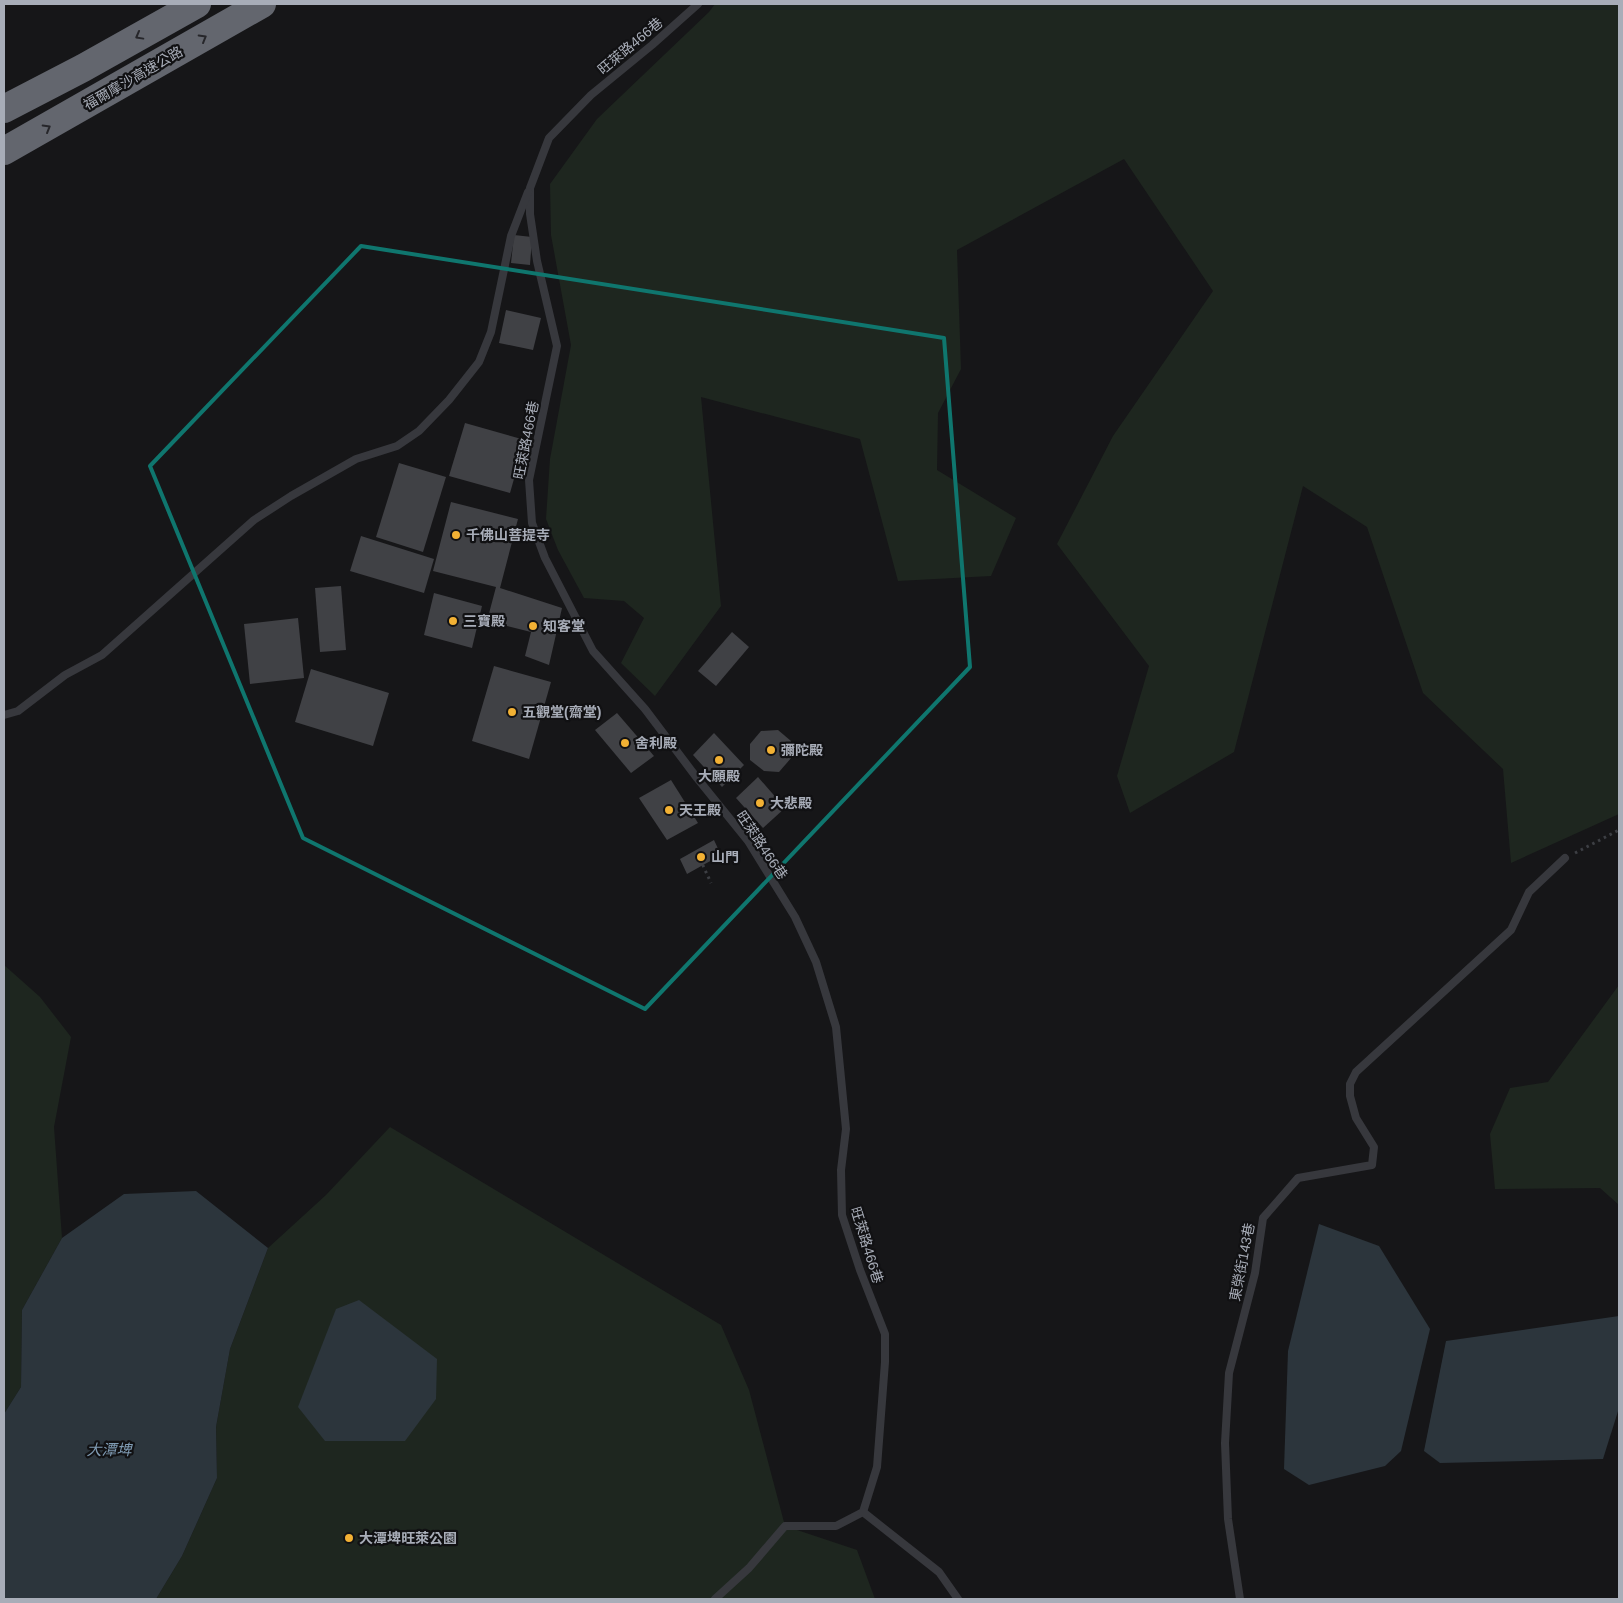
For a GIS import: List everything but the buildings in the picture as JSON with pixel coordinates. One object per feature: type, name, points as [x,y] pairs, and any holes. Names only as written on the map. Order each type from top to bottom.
[{"type":"highway","points":[[4,109],[83,68],[197,4]]},
{"type":"highway","name":"福爾摩沙高速公路","points":[[4,151],[262,4]]},
{"type":"lane","name":"旺萊路466巷","points":[[698,4],[591,95],[549,138],[530,188],[530,214],[537,261],[556,346],[529,480],[532,523],[546,558],[593,651],[645,709],[748,841],[795,916],[816,962],[836,1026],[846,1129],[841,1170],[842,1215],[884,1334],[885,1362],[877,1467],[863,1512]]},
{"type":"lane","points":[[4,715],[18,711],[65,675],[102,655],[254,520],[291,496],[356,459],[397,446],[419,432],[449,400],[479,362],[491,332],[511,236],[530,188]]},
{"type":"lane","name":"東榮街143巷","points":[[1240,1599],[1228,1519],[1225,1443],[1229,1373],[1255,1273],[1263,1218],[1298,1178],[1372,1165],[1374,1147],[1356,1118],[1350,1096],[1350,1084],[1356,1072],[1511,930],[1529,892],[1565,858]]},
{"type":"lane","points":[[715,1599],[749,1568],[785,1526],[836,1526],[863,1512],[939,1572],[958,1599]]},
{"type":"path","points":[[1565,858],[1619,830]]},
{"type":"path","points":[[700,859],[711,883]]},
{"type":"highlighted area","points":[[361,246],[944,338],[970,667],[645,1009],[303,838],[150,466]]},
{"type":"shaded area","points":[[715,4],[1619,4],[1619,814],[1511,863],[1503,769],[1423,693],[1367,527],[1303,486],[1234,752],[1130,813],[1117,776],[1149,666],[1057,544],[1113,436],[1213,291],[1124,159],[957,250],[961,369],[938,413],[937,470],[1016,518],[991,576],[898,581],[860,439],[701,397],[721,606],[655,696],[621,663],[644,618],[624,601],[584,598],[558,550],[546,519],[550,459],[571,345],[551,235],[550,184],[597,119],[709,12]]},
{"type":"shaded area","points":[[4,965],[40,997],[71,1037],[54,1127],[62,1238],[22,1310],[21,1387],[4,1414]]},
{"type":"shaded area","points":[[1619,985],[1619,1205],[1600,1188],[1495,1189],[1490,1134],[1510,1088],[1548,1082]]},
{"type":"shaded area","points":[[390,1127],[721,1325],[749,1390],[785,1526],[857,1550],[875,1599],[156,1599],[182,1556],[217,1478],[216,1427],[230,1349],[268,1248],[326,1195]]},
{"type":"water","name":"大潭埤","points":[[196,1191],[268,1248],[230,1349],[216,1427],[217,1478],[182,1556],[156,1599],[4,1599],[4,1414],[21,1387],[22,1310],[62,1238],[124,1194]]},
{"type":"water","points":[[1319,1224],[1379,1246],[1430,1329],[1401,1451],[1385,1466],[1309,1485],[1284,1469],[1288,1351]]},
{"type":"water","points":[[359,1300],[437,1359],[436,1399],[405,1441],[325,1441],[298,1407],[336,1309]]},
{"type":"water","points":[[1619,1316],[1619,1408],[1603,1459],[1440,1463],[1424,1451],[1446,1341]]},
{"type":"place","name":"千佛山菩提寺","points":[[456,535]]},
{"type":"place","name":"三寶殿","points":[[453,621]]},
{"type":"place","name":"知客堂","points":[[533,626]]},
{"type":"place","name":"五觀堂(齋堂)","points":[[512,712]]},
{"type":"place","name":"舍利殿","points":[[625,743]]},
{"type":"place","name":"彌陀殿","points":[[771,750]]},
{"type":"place","name":"大願殿","points":[[719,760]]},
{"type":"place","name":"大悲殿","points":[[760,803]]},
{"type":"place","name":"天王殿","points":[[669,810]]},
{"type":"place","name":"山門","points":[[701,857]]},
{"type":"place","name":"大潭埤旺萊公園","points":[[349,1538]]}]
